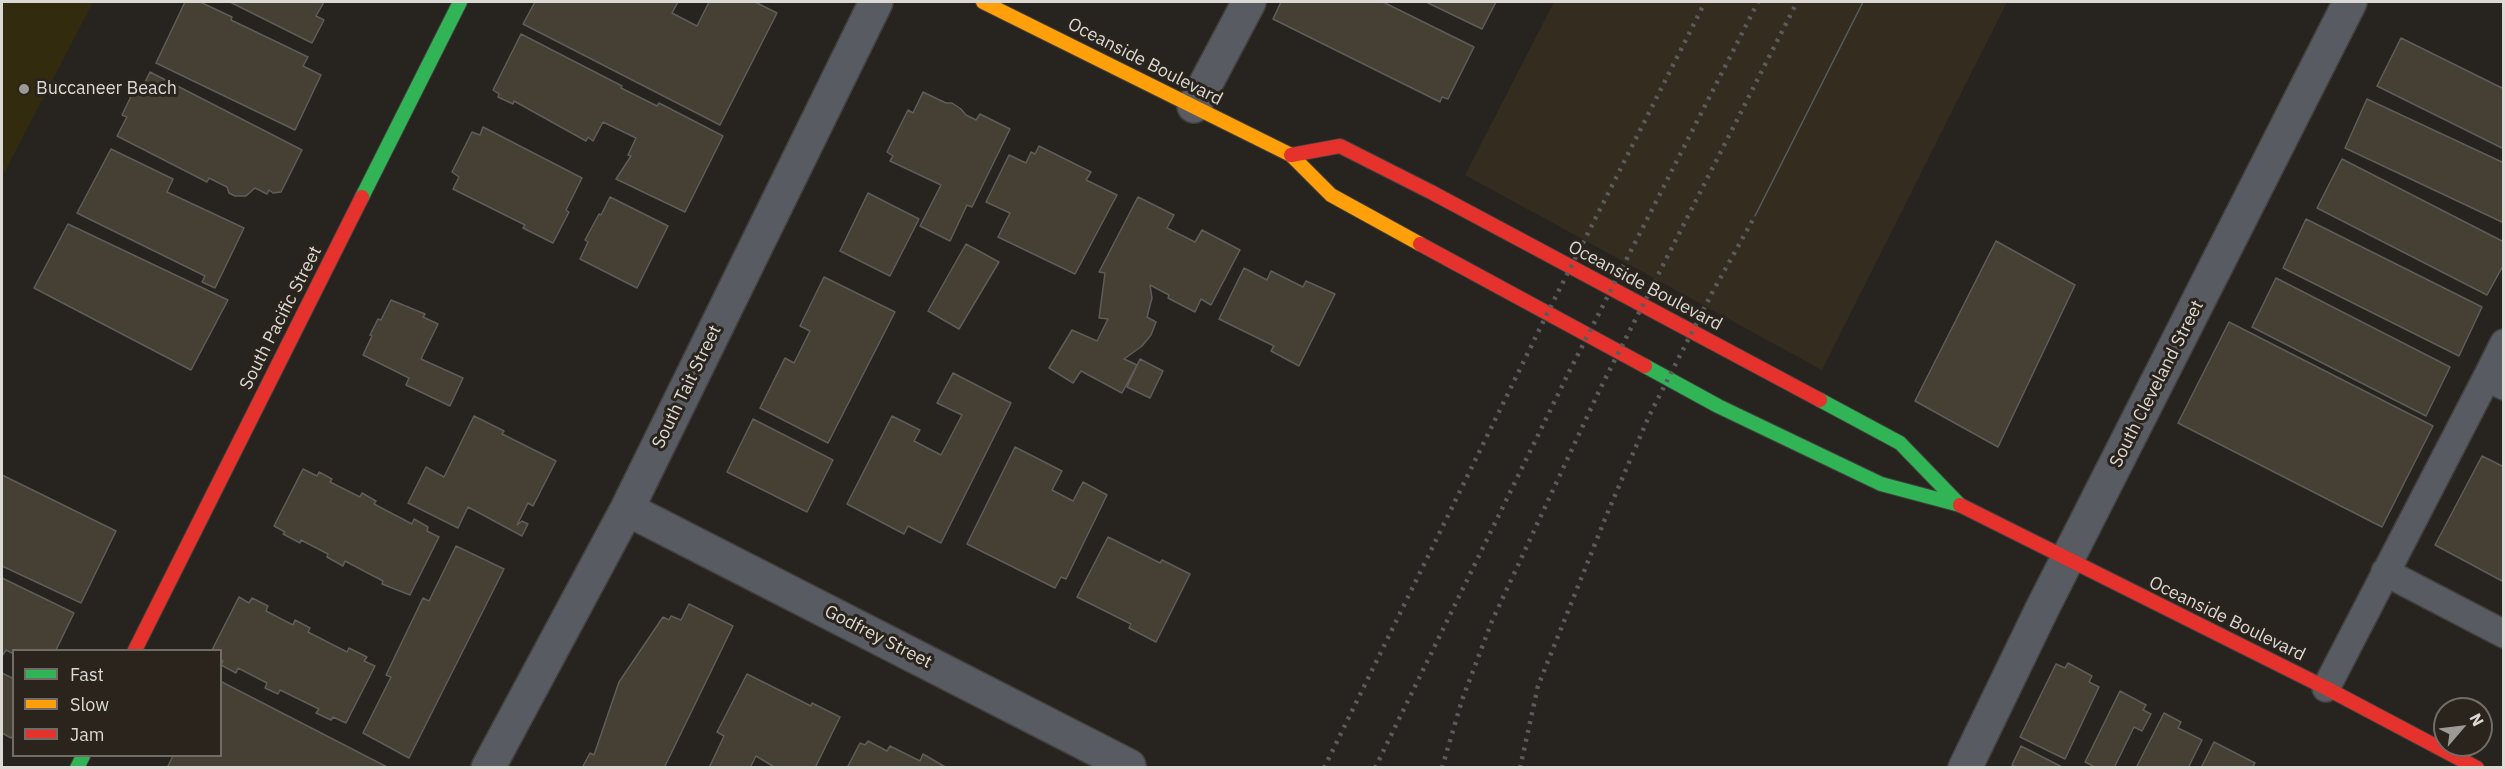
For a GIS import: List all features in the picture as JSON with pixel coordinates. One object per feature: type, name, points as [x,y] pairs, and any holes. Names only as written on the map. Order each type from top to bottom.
[{"type":"main road","name":"South Pacific Street","points":[[136,649],[460,2]]},
{"type":"main road","name":"Oceanside Boulevard","points":[[983,2],[1291,156],[1331,195],[1668,380],[1881,484],[1960,505],[2067,561],[2326,688],[2476,768]]},
{"type":"main road","name":"Oceanside Boulevard","points":[[1291,156],[1340,146],[1441,198],[1900,443],[1960,505]]},
{"type":"street","name":"South Tait Street","points":[[488,768],[627,509],[876,2]]},
{"type":"street","points":[[1194,106],[1249,2]]},
{"type":"street","name":"South Cleveland Street","points":[[1965,768],[2067,561],[2350,2]]},
{"type":"street","name":"Godfrey Street","points":[[627,509],[1128,766]]},
{"type":"lane","points":[[2326,688],[2385,572],[2495,381],[2504,343]]},
{"type":"lane","points":[[2385,572],[2504,634]]},
{"type":"shaded area","points":[[1554,2],[2007,2],[1822,370],[1465,175]]},
{"type":"sand","name":"Buccaneer Beach","points":[[2,2],[93,2],[2,177]]},
{"type":"building","points":[[185,2],[200,2],[232,17],[231,20],[308,57],[303,66],[321,75],[295,130],[156,63]]},
{"type":"building","points":[[230,2],[324,2],[316,16],[324,20],[312,43]]},
{"type":"building","points":[[535,2],[678,2],[672,13],[697,26],[709,2],[755,2],[777,13],[720,125],[523,24]]},
{"type":"building","points":[[1281,2],[1383,2],[1474,47],[1448,99],[1442,97],[1440,102],[1273,19]]},
{"type":"building","points":[[1426,2],[1496,2],[1482,29]]},
{"type":"building","points":[[521,34],[622,86],[621,88],[657,106],[659,103],[723,136],[685,212],[616,179],[631,156],[628,155],[636,138],[603,122],[593,141],[588,137],[586,141],[514,101],[513,104],[498,97],[499,94],[493,90]]},
{"type":"building","points":[[2401,38],[2504,89],[2504,149],[2377,86]]},
{"type":"building","points":[[150,72],[302,150],[281,192],[273,193],[269,190],[267,194],[255,188],[246,196],[235,196],[229,193],[227,187],[209,178],[207,182],[117,136],[127,117],[122,115],[134,90],[139,94]]},
{"type":"building","points":[[923,92],[946,103],[952,103],[976,120],[980,114],[1010,129],[972,207],[967,205],[950,241],[920,226],[941,185],[890,161],[893,156],[887,152],[908,110],[913,113]]},
{"type":"building","points":[[2367,99],[2504,163],[2504,223],[2345,148]]},
{"type":"building","points":[[483,127],[582,178],[566,210],[569,212],[553,243],[523,228],[525,225],[453,189],[459,177],[452,172],[472,132],[480,135]]},
{"type":"building","points":[[1039,146],[1091,172],[1086,180],[1117,195],[1075,274],[998,237],[1010,213],[986,202],[1009,155],[1026,163],[1031,152],[1035,154]]},
{"type":"building","points":[[111,149],[173,179],[167,192],[244,228],[215,288],[202,282],[205,276],[77,213]]},
{"type":"building","points":[[2342,159],[2504,242],[2504,264],[2487,295],[2317,208]]},
{"type":"building","points":[[868,193],[919,219],[890,276],[840,251]]},
{"type":"building","points":[[610,197],[668,226],[637,288],[580,259],[588,242],[585,240]]},
{"type":"building","points":[[1138,197],[1174,215],[1167,228],[1195,242],[1202,230],[1240,250],[1211,305],[1201,299],[1195,312],[1168,298],[1169,295],[1150,285],[1152,298],[1147,317],[1156,322],[1151,335],[1142,346],[1124,359],[1137,365],[1122,393],[1081,371],[1073,383],[1049,368],[1072,330],[1097,341],[1108,319],[1099,318],[1105,273],[1099,272]]},
{"type":"building","points":[[2306,219],[2482,307],[2459,356],[2283,268]]},
{"type":"building","points":[[68,224],[228,300],[191,370],[34,288]]},
{"type":"building","points":[[1996,241],[2075,285],[1998,447],[1915,401]]},
{"type":"building","points":[[966,244],[999,262],[959,329],[928,311]]},
{"type":"building","points":[[1244,268],[1267,280],[1271,271],[1303,287],[1306,281],[1335,294],[1299,366],[1271,351],[1274,346],[1219,319]]},
{"type":"building","points":[[824,277],[895,312],[828,443],[760,408],[785,358],[794,363],[810,331],[800,326]]},
{"type":"building","points":[[2276,278],[2450,367],[2426,416],[2252,327]]},
{"type":"building","points":[[391,300],[425,314],[423,317],[438,324],[421,359],[463,378],[450,406],[406,385],[409,378],[363,355],[378,319],[381,320]]},
{"type":"building","points":[[2229,322],[2433,426],[2382,527],[2178,423]]},
{"type":"building","points":[[1140,359],[1163,371],[1150,398],[1127,387]]},
{"type":"building","points":[[953,373],[1011,403],[941,543],[908,526],[904,534],[847,504],[892,416],[920,430],[914,441],[941,455],[962,415],[937,403]]},
{"type":"building","points":[[474,416],[504,431],[502,434],[556,461],[533,506],[528,503],[517,525],[522,521],[528,524],[522,536],[468,507],[458,528],[408,503],[426,467],[444,477]]},
{"type":"building","points":[[753,419],[833,460],[807,512],[727,472]]},
{"type":"building","points":[[1015,447],[1062,471],[1052,490],[1073,501],[1083,482],[1107,495],[1066,579],[1061,577],[1055,588],[967,544]]},
{"type":"building","points":[[2482,456],[2504,467],[2504,582],[2435,545]]},
{"type":"building","points":[[303,469],[317,476],[319,472],[332,479],[330,482],[360,497],[362,493],[376,501],[374,504],[412,524],[414,519],[428,527],[427,531],[439,537],[410,595],[382,584],[383,581],[345,561],[343,566],[327,557],[328,554],[301,540],[300,543],[274,526]]},
{"type":"building","points":[[2,475],[116,531],[81,603],[2,566]]},
{"type":"building","points":[[1108,537],[1160,563],[1162,560],[1190,574],[1156,642],[1129,628],[1131,624],[1077,597]]},
{"type":"building","points":[[456,546],[504,569],[409,758],[363,733],[391,677],[386,675],[423,598],[429,601]]},
{"type":"building","points":[[2,578],[74,613],[56,649],[12,649],[12,653],[6,650],[2,656]]},
{"type":"building","points":[[239,597],[249,603],[252,598],[268,606],[266,611],[293,625],[295,620],[310,628],[308,632],[347,652],[349,648],[367,657],[364,661],[375,666],[346,723],[333,717],[331,720],[316,713],[319,709],[280,690],[278,694],[265,688],[267,683],[238,668],[236,673],[222,666],[222,649],[213,649]]},
{"type":"building","points":[[689,604],[733,626],[664,768],[582,768],[590,753],[594,755],[619,682],[663,617],[669,620],[671,616],[681,620]]},
{"type":"building","points":[[2068,663],[2092,676],[2089,682],[2099,687],[2065,759],[2020,737],[2056,664],[2065,668]]},
{"type":"building","points":[[2,673],[12,678],[12,737],[2,733]]},
{"type":"building","points":[[747,674],[811,706],[812,703],[840,717],[815,768],[776,768],[756,756],[750,768],[709,768],[724,736],[717,732]]},
{"type":"building","points":[[222,682],[389,768],[167,768],[172,757],[222,757]]},
{"type":"building","points":[[2120,691],[2146,705],[2143,710],[2151,714],[2142,731],[2134,727],[2114,768],[2097,768],[2085,762]]},
{"type":"building","points":[[2164,713],[2181,722],[2178,728],[2202,740],[2188,768],[2136,768]]},
{"type":"building","points":[[868,741],[887,751],[890,746],[920,761],[923,754],[947,768],[847,768],[860,743],[865,745]]},
{"type":"building","points":[[2214,742],[2255,763],[2252,768],[2201,768]]},
{"type":"building","points":[[2021,746],[2064,768],[2017,768],[2012,765]]},
{"type":"tram line","points":[[1755,216],[1863,2]]},
{"type":"railway","points":[[1324,768],[1547,314],[1705,2]]},
{"type":"railway","points":[[1375,768],[1569,372],[1758,2]]},
{"type":"railway","points":[[1442,768],[1462,700],[1492,621],[1600,389],[1797,2]]},
{"type":"railway","points":[[1520,768],[1538,686],[1607,514],[1649,416],[1713,291],[1755,216]]},
{"type":"traffic: fast","points":[[362,197],[460,2]]},
{"type":"traffic: fast","points":[[1645,366],[1718,406],[1881,484],[1960,505],[1900,443],[1820,400]]},
{"type":"traffic: fast","points":[[77,768],[82,757]]},
{"type":"traffic: slow","points":[[983,2],[1291,155],[1331,195],[1420,244]]},
{"type":"traffic: jam","points":[[1291,155],[1340,146],[1431,192],[1820,400]]},
{"type":"traffic: jam","points":[[136,649],[362,197]]},
{"type":"traffic: jam","points":[[1420,244],[1645,366]]},
{"type":"traffic: jam","points":[[1960,505],[2326,688],[2477,768]]},
{"type":"place","name":"Buccaneer Beach","points":[[24,89]]}]
